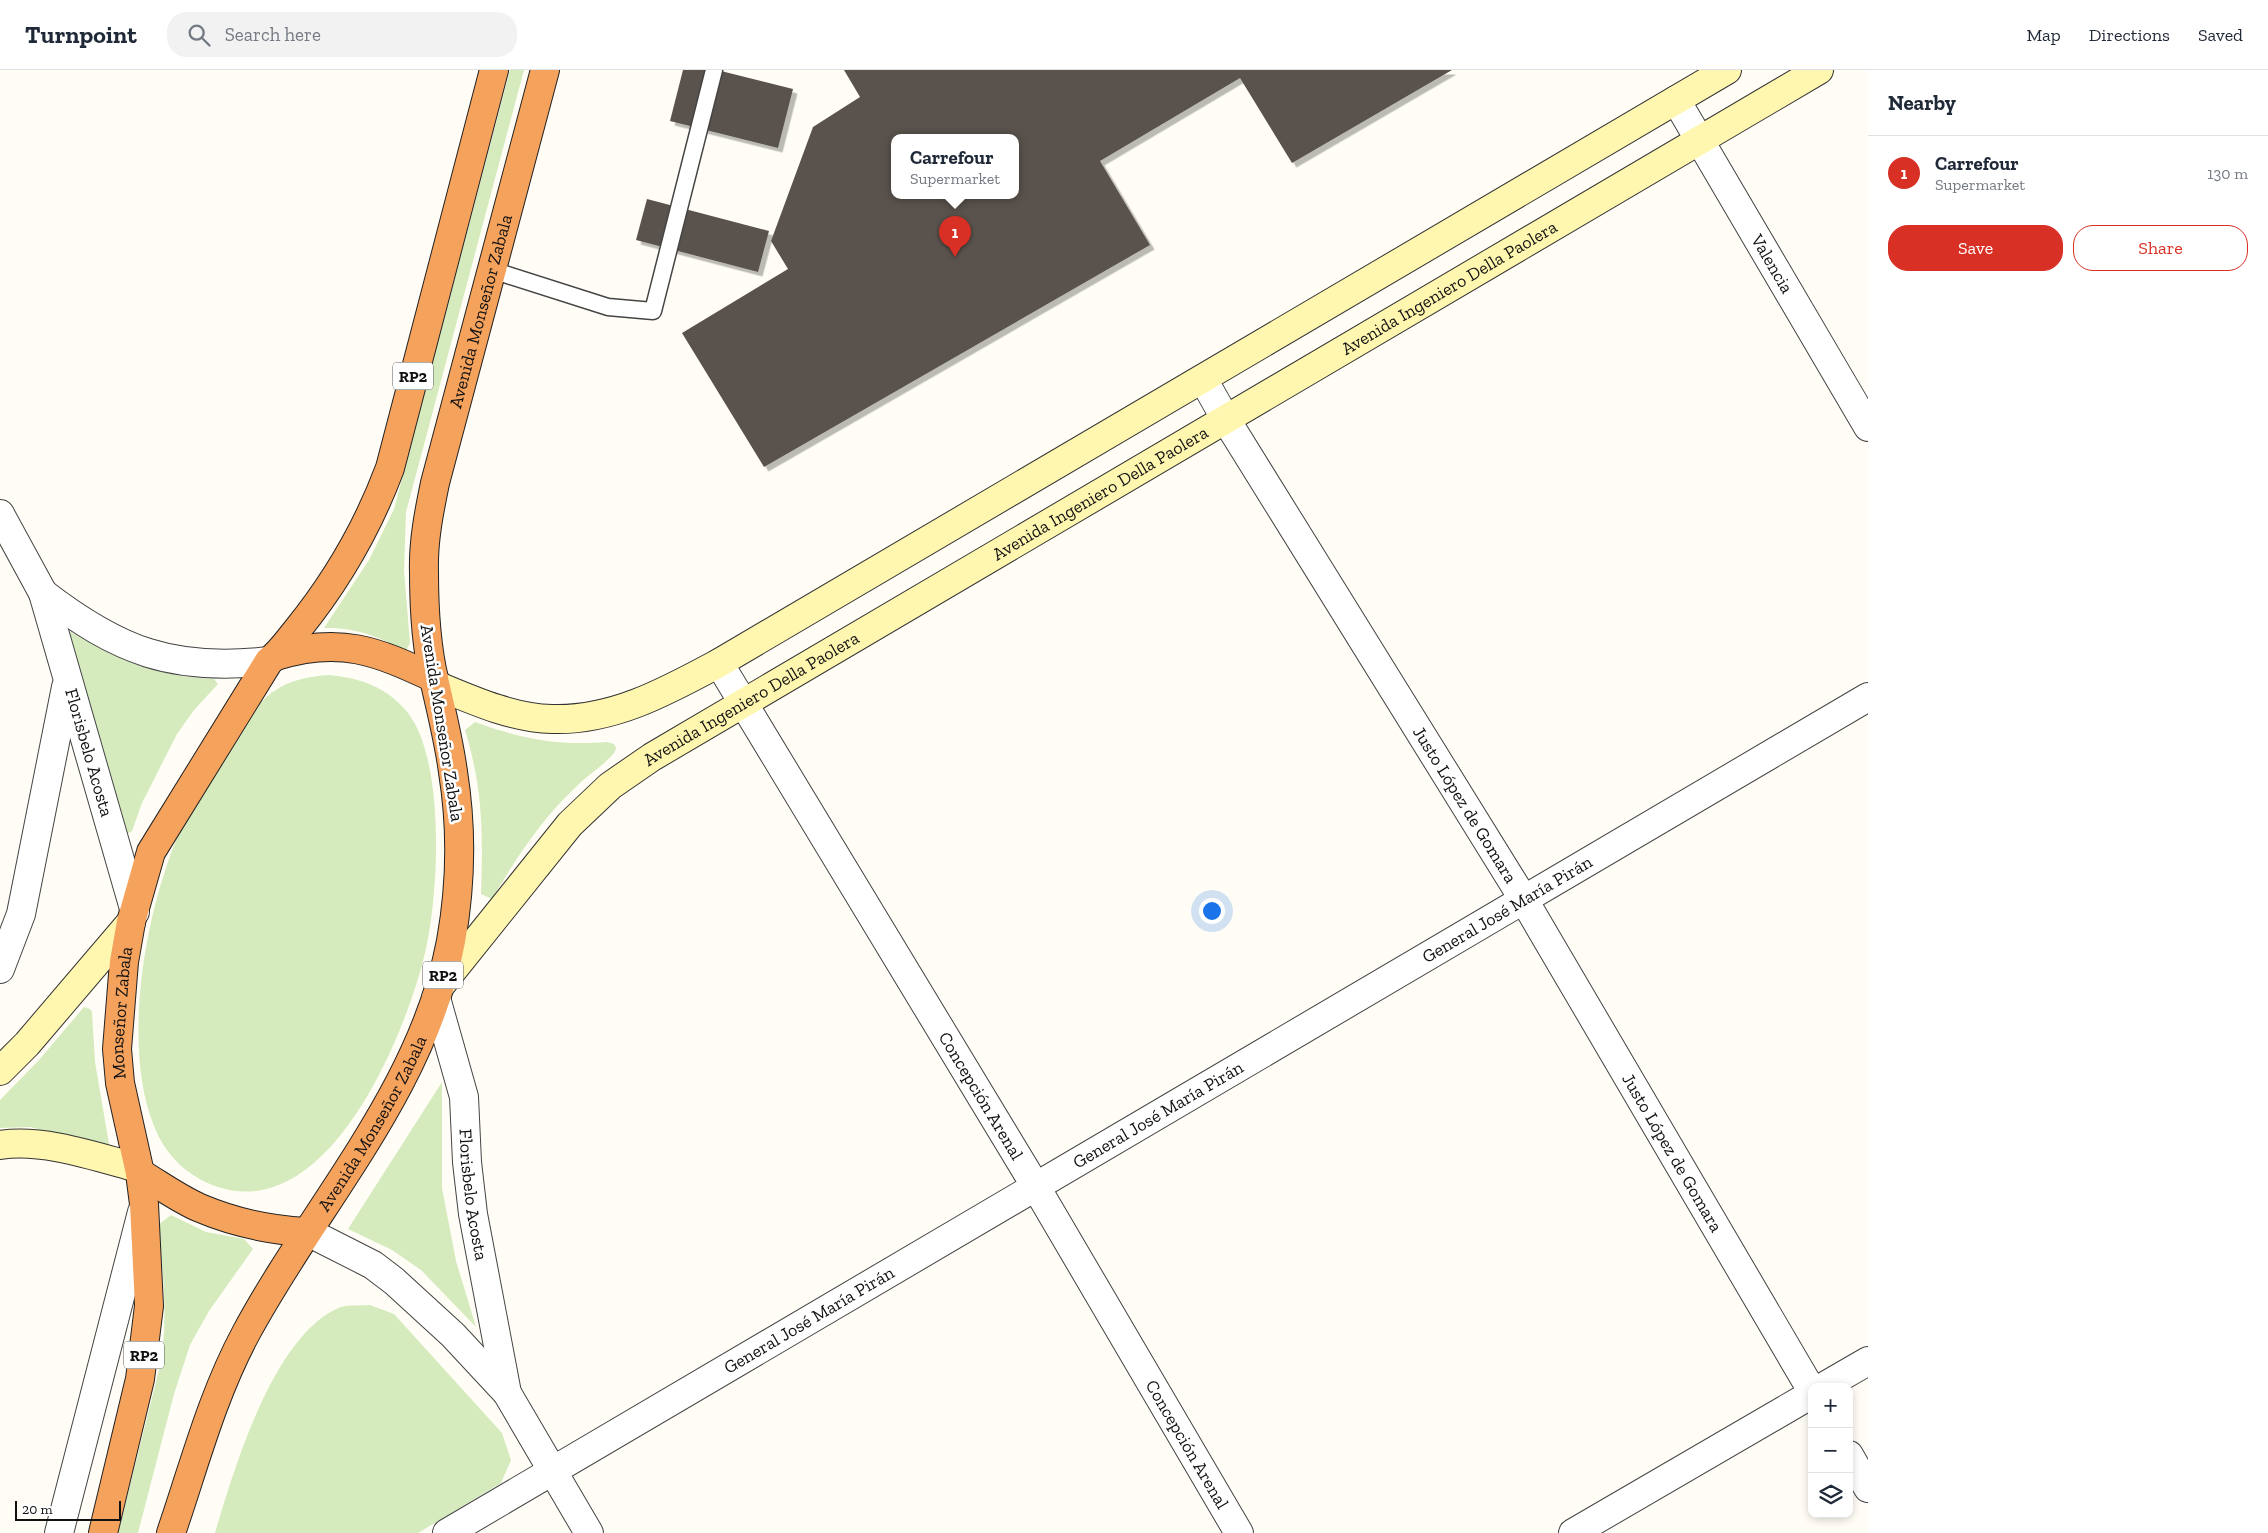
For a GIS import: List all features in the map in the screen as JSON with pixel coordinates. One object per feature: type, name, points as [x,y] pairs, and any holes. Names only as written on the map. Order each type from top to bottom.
[{"type":"highway","name":"RP2","points":[[133,917],[151,852],[273,659],[305,620],[342,565],[376,504],[390,468],[494,70]]},
{"type":"highway","name":"Avenida Monseñor Zabala","points":[[171,1533],[220,1384],[246,1332],[306,1232],[396,1091],[418,1047],[438,992],[451,941],[460,858],[458,812],[453,770],[435,682],[426,615],[424,570],[428,522],[436,483],[545,70]]},
{"type":"highway","points":[[273,659],[300,648],[344,647],[386,656],[435,682]]},
{"type":"highway","name":"Monseñor Zabala","points":[[133,917],[119,1005],[118,1049],[120,1083],[139,1171]]},
{"type":"highway","name":"RP2","points":[[103,1533],[128,1436],[147,1339],[149,1306],[144,1204],[139,1171]]},
{"type":"highway","points":[[139,1171],[199,1208],[224,1217],[280,1230],[306,1232]]},
{"type":"main road","points":[[435,682],[514,713],[551,719],[587,718],[621,709],[666,691],[719,662],[1727,70]]},
{"type":"main road","name":"Avenida Ingeniero Della Paolera","points":[[438,992],[570,824],[610,786],[652,757],[742,702],[1818,70]]},
{"type":"main road","points":[[0,1071],[27,1044],[133,917]]},
{"type":"main road","points":[[0,1145],[23,1144],[52,1147],[95,1156],[139,1171]]},
{"type":"street","name":"Valencia","points":[[1676,100],[1868,427]]},
{"type":"street","name":"Justo López de Gomara","points":[[1203,378],[1225,418],[1524,900],[1808,1385]]},
{"type":"street","name":"Florisbelo Acosta","points":[[0,514],[43,593],[133,917]]},
{"type":"street","name":"Florisbelo Acosta","points":[[43,593],[98,631],[123,645],[154,656],[183,662],[217,664],[273,659]]},
{"type":"street","name":"Concepción Arenal","points":[[719,662],[1036,1187],[1239,1533]]},
{"type":"street","points":[[0,969],[21,914],[67,683]]},
{"type":"street","name":"General José María Pirán","points":[[447,1533],[1868,697]]},
{"type":"street","name":"Florisbelo Acosta","points":[[438,992],[464,1097],[467,1162],[474,1214],[507,1393]]},
{"type":"street","points":[[59,1533],[144,1204]]},
{"type":"street","name":"Florisbelo Acosta","points":[[306,1232],[373,1265],[394,1281],[453,1335],[507,1393],[589,1533]]},
{"type":"street","points":[[1830,1383],[1868,1361]]},
{"type":"street","points":[[1572,1533],[1808,1394]]},
{"type":"street","points":[[1853,1463],[1868,1488]]},
{"type":"lane","points":[[492,270],[608,307],[653,311],[714,70]]},
{"type":"green space","points":[[510,70],[524,70],[406,512],[404,571],[410,643],[406,651],[386,641],[357,631],[324,628],[369,560],[394,509]]},
{"type":"green space","points":[[67,630],[103,650],[137,665],[173,674],[214,679],[218,684],[194,710],[177,734],[142,803],[132,831],[127,834],[124,833]]},
{"type":"green space","points":[[329,675],[363,681],[382,690],[408,713],[420,735],[429,764],[434,796],[436,832],[436,867],[433,901],[424,957],[414,992],[399,1032],[379,1075],[355,1116],[326,1151],[294,1178],[258,1191],[218,1187],[187,1171],[164,1146],[154,1126],[144,1091],[139,1051],[139,1009],[143,965],[151,922],[162,880],[176,841],[191,808],[253,712],[275,690],[289,683]]},
{"type":"green space","points":[[475,722],[509,733],[540,740],[572,743],[607,742],[614,744],[616,748],[611,757],[565,797],[542,824],[492,899],[481,894],[482,831],[475,772],[465,730]]},
{"type":"green space","points":[[84,1007],[92,1012],[95,1062],[108,1147],[30,1127],[0,1128],[0,1100],[39,1060]]},
{"type":"green space","points":[[442,1082],[442,1188],[456,1261],[476,1327],[421,1270],[392,1250],[348,1229]]},
{"type":"green space","points":[[171,1215],[206,1232],[244,1239],[253,1249],[209,1311],[190,1345],[174,1394],[138,1533],[118,1533],[161,1362],[164,1311],[158,1225]]},
{"type":"green space","points":[[370,1305],[394,1314],[502,1433],[511,1460],[501,1483],[418,1533],[215,1533],[245,1442],[275,1377],[293,1348],[313,1325],[339,1307]]},
{"type":"building","points":[[683,70],[717,70],[793,89],[778,148],[670,121]]},
{"type":"building","points":[[844,70],[1452,70],[1292,163],[1240,78],[1100,161],[1150,245],[764,467],[682,333],[788,269],[771,241],[813,127],[860,97]]},
{"type":"building","points":[[647,199],[769,231],[758,272],[636,240]]},
{"type":"place","name":"Carrefour","points":[[955,257]]}]
